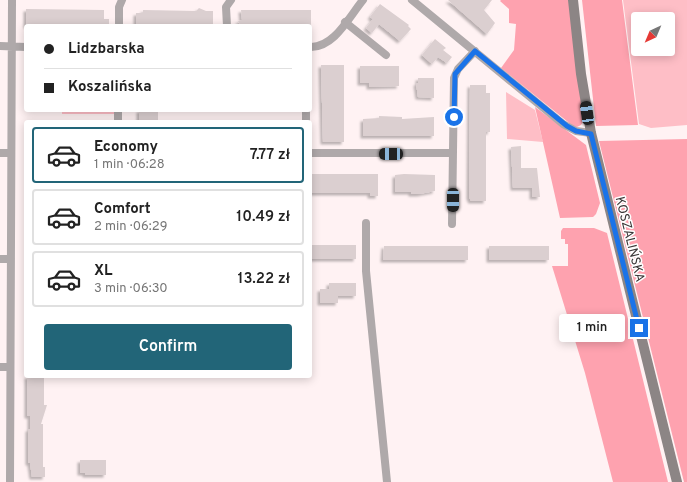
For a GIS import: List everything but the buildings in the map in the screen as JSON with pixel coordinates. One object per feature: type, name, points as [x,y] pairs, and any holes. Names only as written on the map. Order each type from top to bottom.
[{"type":"street","points":[[10,482],[12,0]]},
{"type":"street","points":[[119,24],[119,7],[122,0]]},
{"type":"street","points":[[226,24],[226,7],[231,0]]},
{"type":"street","points":[[312,47],[329,42],[363,0]]},
{"type":"street","points":[[412,0],[567,126],[576,131],[591,134]]},
{"type":"street","name":"KOSZALIŃSKA","points":[[573,0],[581,74],[591,134],[677,482]]},
{"type":"street","points":[[345,22],[386,55]]},
{"type":"street","points":[[0,46],[24,46]]},
{"type":"street","points":[[452,224],[454,78],[458,68],[475,51]]},
{"type":"street","points":[[0,153],[11,153]]},
{"type":"street","points":[[312,153],[453,154]]},
{"type":"street","points":[[366,223],[366,271],[387,482]]},
{"type":"street","points":[[0,259],[11,259]]},
{"type":"street","points":[[0,367],[10,367]]},
{"type":"shaded area","points":[[570,0],[584,120],[581,125],[577,127],[573,126],[501,68],[514,50],[516,24],[509,23],[509,9],[500,1]]},
{"type":"shaded area","points":[[582,0],[622,0],[638,125],[596,126]]},
{"type":"shaded area","points":[[623,0],[687,0],[687,125],[651,128],[639,124]]},
{"type":"shaded area","points":[[506,92],[535,110],[543,142],[507,139]]},
{"type":"shaded area","points":[[535,107],[586,145],[600,203],[596,214],[593,217],[560,218]]},
{"type":"shaded area","points":[[62,112],[114,112],[115,114],[62,114]]},
{"type":"shaded area","points":[[687,139],[687,482],[684,482],[599,141]]},
{"type":"shaded area","points":[[563,228],[594,228],[607,233],[668,482],[613,482],[585,373],[552,266],[568,266],[568,244],[565,244],[565,239],[561,239],[561,231]]},
{"type":"route","points":[[454,117],[455,74],[458,68],[475,51],[567,126],[576,131],[591,134],[639,328]]}]
